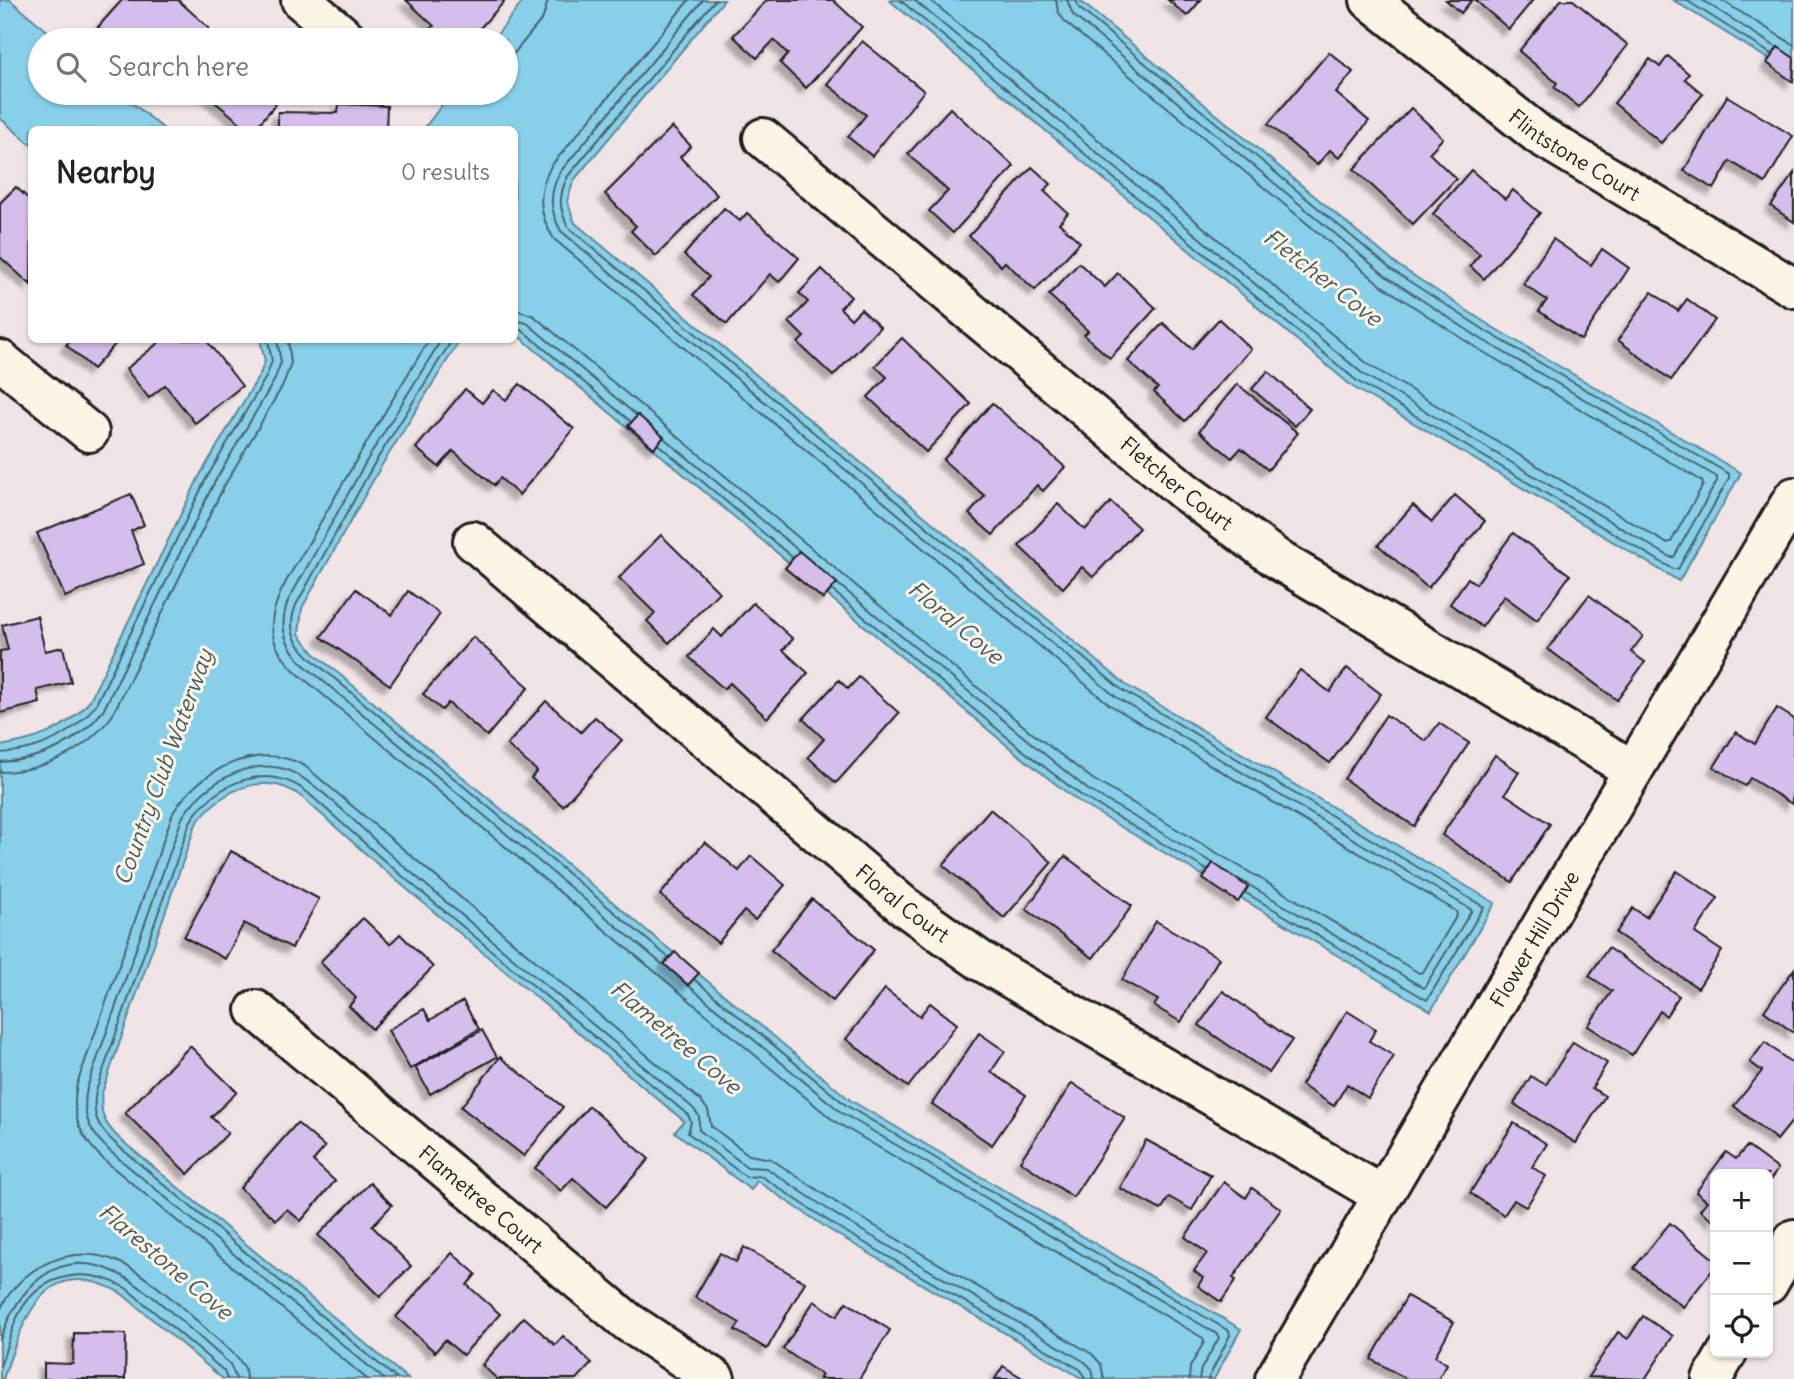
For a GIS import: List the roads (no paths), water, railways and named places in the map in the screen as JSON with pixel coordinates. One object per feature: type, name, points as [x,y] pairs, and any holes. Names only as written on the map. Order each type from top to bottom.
[{"type":"street","points":[[301,0],[334,28]]},
{"type":"street","name":"Flintstone Court","points":[[1370,0],[1549,143],[1794,288]]},
{"type":"street","name":"Fletcher Court","points":[[763,138],[1156,468],[1241,534],[1280,561],[1633,770]]},
{"type":"street","points":[[0,360],[89,432]]},
{"type":"street","name":"Flower Hill Drive","points":[[1275,1379],[1794,498]]},
{"type":"street","name":"Floral Court","points":[[473,541],[905,907],[981,961],[1382,1195]]},
{"type":"street","name":"Flametree Court","points":[[256,1010],[628,1322],[715,1379]]},
{"type":"street","points":[[1773,1275],[1794,1239]]},
{"type":"street","points":[[1712,1379],[1724,1358]]},
{"type":"water","points":[[0,0],[10,0],[44,28],[28,28],[28,105],[135,105],[160,126],[28,126],[28,142],[0,118]]},
{"type":"water","name":"Floral Cove","points":[[524,0],[724,0],[574,180],[567,201],[575,223],[1126,685],[1495,903],[1431,1011],[1079,802],[1016,753],[518,336],[518,126],[426,126],[442,105],[518,105],[518,28],[502,28]]},
{"type":"water","name":"Fletcher Cove","points":[[889,0],[1079,0],[1396,264],[1489,325],[1741,473],[1679,581],[1353,387]]},
{"type":"water","points":[[1673,0],[1794,0],[1794,75]]},
{"type":"water","points":[[261,343],[458,343],[380,468],[302,608],[299,634],[314,653],[850,1100],[1241,1329],[1214,1379],[1083,1379],[833,1232],[757,1181],[751,1190],[675,1132],[684,1121],[383,869],[302,797],[274,784],[259,784],[245,787],[218,801],[196,824],[102,1093],[103,1114],[111,1130],[121,1140],[408,1379],[223,1379],[121,1293],[94,1282],[72,1280],[55,1286],[40,1298],[19,1335],[3,1379],[0,1379],[0,746],[49,733],[70,720],[89,702],[200,475],[265,361]]},
{"type":"water label","name":"Country Club Waterway","points":[[163,767]]},
{"type":"water label","name":"Flametree Cove","points":[[676,1037]]},
{"type":"water label","name":"Flarestone Cove","points":[[166,1261]]}]
